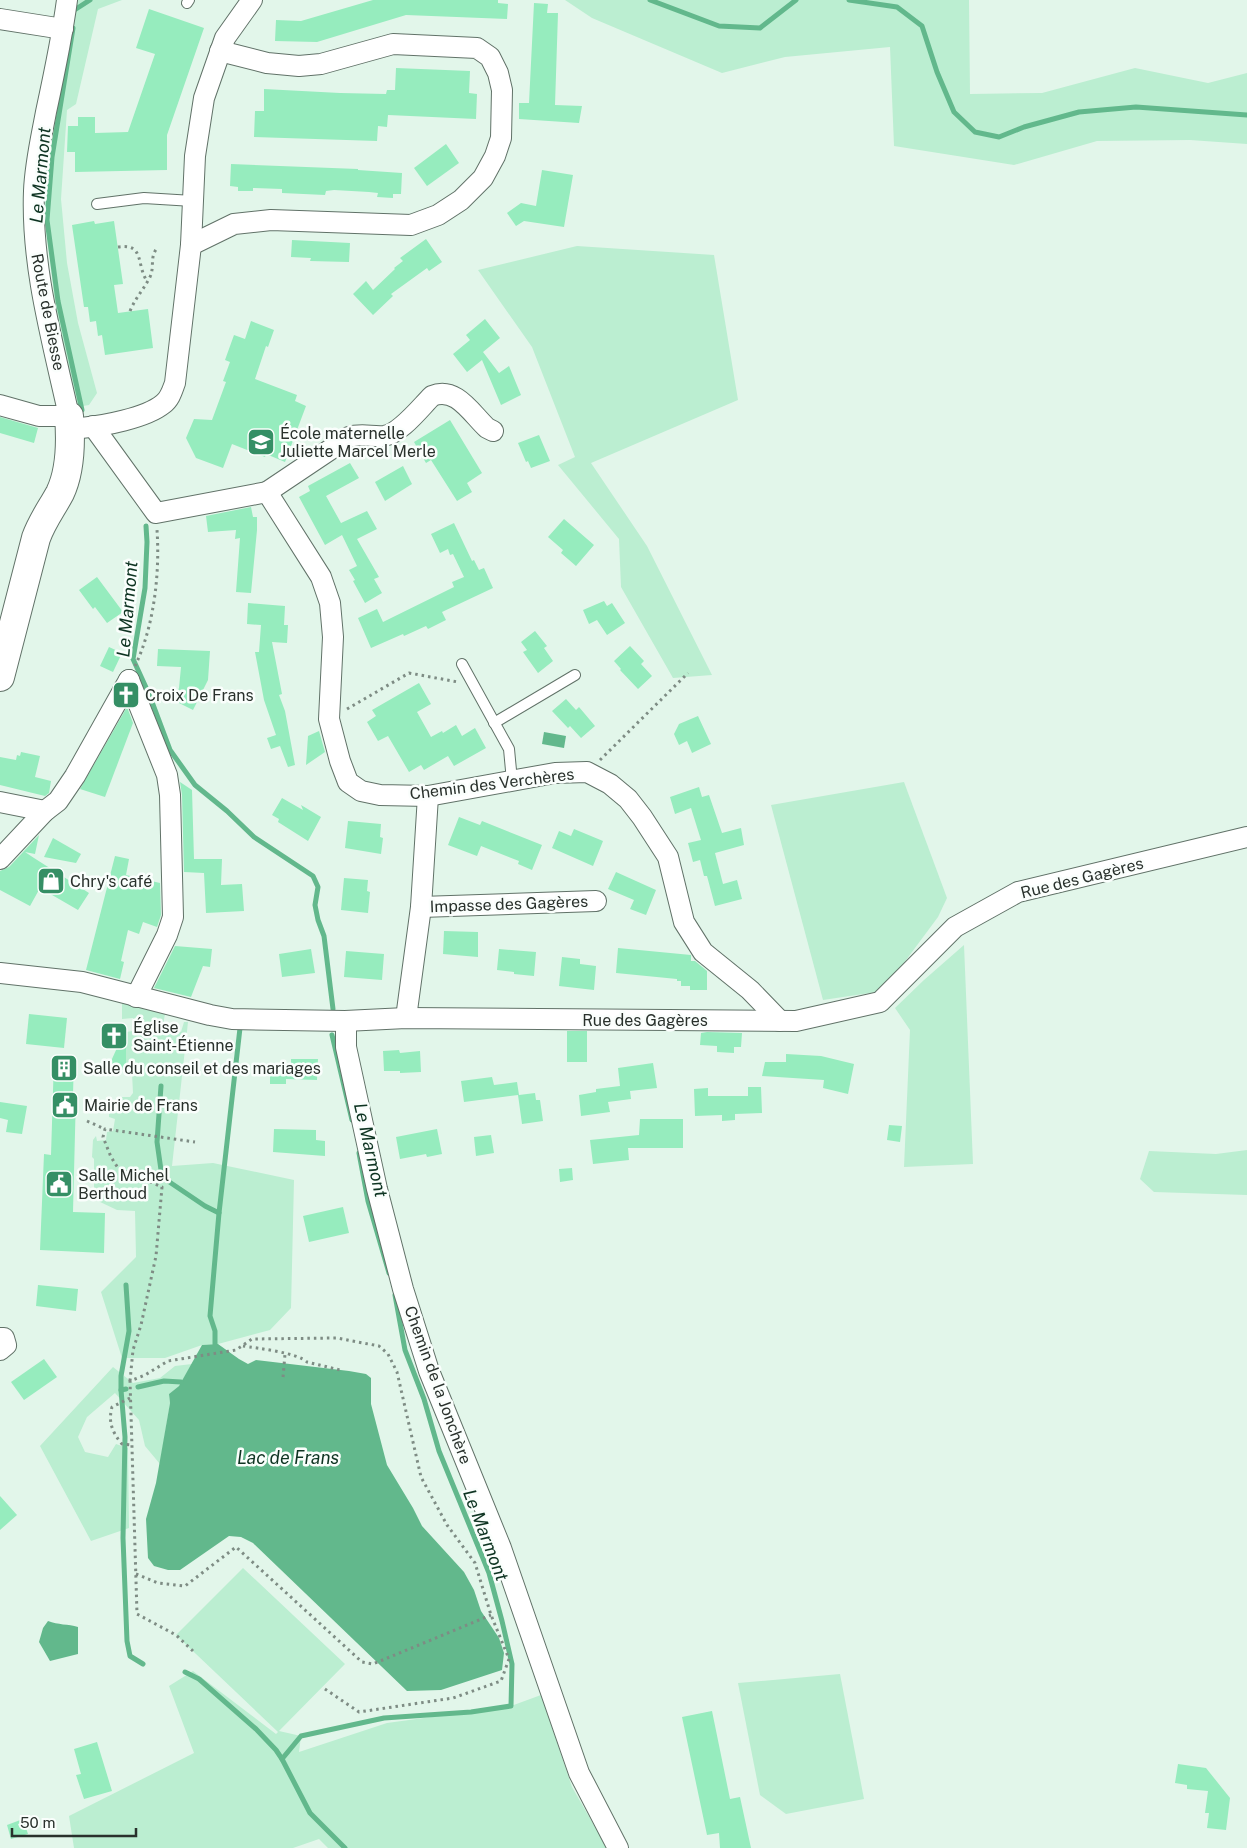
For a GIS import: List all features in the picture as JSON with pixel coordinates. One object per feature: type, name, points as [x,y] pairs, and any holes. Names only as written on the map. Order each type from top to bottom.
[{"type":"street","name":"Route de Biesse","points":[[67,0],[37,159],[34,192],[35,247],[49,323],[77,424]]},
{"type":"street","points":[[0,405],[77,424],[145,415],[164,403],[170,396],[175,383],[191,245],[195,156],[204,98],[225,38],[252,0]]},
{"type":"street","points":[[0,19],[63,29]]},
{"type":"street","points":[[191,245],[234,224],[271,220],[411,225],[438,215],[461,200],[484,178],[496,156],[501,138],[502,90],[498,72],[490,57],[477,48],[394,44],[329,62],[299,66],[267,63],[220,51]]},
{"type":"street","points":[[77,424],[156,520],[268,492],[349,437],[357,434],[375,436],[393,434],[432,396],[440,393],[456,396],[487,428],[493,431]]},
{"type":"street","points":[[0,677],[36,538],[41,524],[60,493],[65,479],[77,424]]},
{"type":"street","name":"Chemin des Verchères","points":[[268,492],[321,576],[330,603],[333,637],[329,719],[348,782],[361,791],[380,795],[428,796],[555,773],[587,772],[610,784],[628,799],[642,816],[668,857],[684,922],[702,952],[750,990],[780,1021]]},
{"type":"street","points":[[0,859],[45,811],[58,801],[75,776],[129,680],[167,775],[170,795],[173,917],[167,935],[136,997]]},
{"type":"street","name":"Impasse des Gagères","points":[[406,1018],[421,907],[428,796]]},
{"type":"street","points":[[0,802],[45,811]]},
{"type":"street","name":"Rue des Gagères","points":[[0,973],[82,982],[136,997],[232,1019],[345,1021],[406,1018],[796,1022],[880,1002],[954,927],[1018,892],[1247,837]]},
{"type":"street","name":"Impasse des Gagères","points":[[421,907],[596,901]]},
{"type":"street","name":"Chemin de la Jonchère","points":[[345,1021],[346,1047],[377,1189],[403,1289],[429,1372],[501,1548],[579,1773],[618,1848]]},
{"type":"street","points":[[0,1338],[4,1338],[6,1345],[0,1350]]},
{"type":"lane","points":[[97,204],[144,198],[193,201]]},
{"type":"lane","points":[[462,664],[509,749],[512,781]]},
{"type":"lane","points":[[494,722],[575,675]]},
{"type":"path","points":[[118,247],[126,246],[133,248],[137,252],[147,281]]},
{"type":"path","points":[[130,311],[135,298],[151,276],[153,252],[158,247]]},
{"type":"path","points":[[140,656],[153,607],[158,545],[156,520]]},
{"type":"path","points":[[329,719],[410,672],[473,685]]},
{"type":"path","points":[[587,772],[688,673]]},
{"type":"path","points":[[87,1121],[105,1129],[195,1142]]},
{"type":"path","points":[[105,1129],[103,1137],[111,1158],[118,1168],[162,1187],[156,1256],[141,1325],[133,1350],[130,1381],[137,1614],[176,1635],[193,1651]]},
{"type":"path","points":[[130,1381],[145,1375],[168,1361],[236,1350],[252,1339],[337,1338],[379,1346],[388,1354],[397,1372],[420,1476],[447,1525],[475,1563],[491,1615],[509,1659],[501,1680],[453,1698],[359,1712],[322,1687]]},
{"type":"path","points":[[242,1346],[285,1354],[340,1370]]},
{"type":"path","points":[[283,1377],[285,1354]]},
{"type":"path","points":[[130,1398],[112,1407],[109,1418],[114,1433],[122,1444],[132,1445]]},
{"type":"path","points":[[136,1574],[158,1583],[185,1586],[236,1547],[362,1662],[373,1664],[491,1615]]},
{"type":"shaded area","points":[[77,0],[122,0],[98,9],[76,104],[67,110],[61,199],[67,263],[78,323],[97,393],[89,405],[77,407],[58,329],[44,189],[70,19]]},
{"type":"shaded area","points":[[565,0],[969,0],[970,94],[1042,93],[1135,68],[1208,83],[1247,73],[1247,144],[1190,140],[1097,141],[1014,165],[894,146],[890,47],[785,57],[722,73],[592,18]]},
{"type":"shaded area","points":[[577,246],[714,255],[738,400],[591,463],[647,546],[712,675],[673,678],[621,587],[619,539],[558,465],[575,457],[532,347],[478,270]]},
{"type":"shaded area","points":[[904,782],[947,898],[938,917],[883,991],[823,1000],[771,805]]},
{"type":"shaded area","points":[[964,945],[973,1164],[904,1167],[910,1030],[895,1008]]},
{"type":"shaded area","points":[[122,1002],[165,1014],[163,1025],[181,1032],[184,1022],[188,1022],[172,1166],[213,1163],[294,1180],[291,1308],[270,1330],[218,1344],[202,1345],[165,1358],[122,1358],[101,1292],[136,1257],[135,1211],[117,1210],[98,1201],[94,1192],[94,1159],[92,1157],[93,1140],[96,1136],[97,1141],[106,1140],[107,1132],[113,1131],[115,1119],[109,1117],[109,1114],[119,1105],[120,1097],[130,1097],[133,1093],[132,1073],[126,1070],[126,1032],[133,1031],[133,1018],[122,1019]]},
{"type":"shaded area","points":[[1247,1150],[1247,1195],[1154,1192],[1140,1179],[1149,1151],[1216,1154]]},
{"type":"shaded area","points":[[192,1364],[179,1386],[169,1394],[170,1403],[160,1464],[145,1446],[139,1420],[115,1393],[87,1417],[78,1437],[85,1452],[108,1457],[116,1444],[128,1448],[129,1528],[91,1541],[40,1446],[113,1367],[133,1383],[160,1378],[175,1366]]},
{"type":"shaded area","points":[[243,1568],[345,1664],[279,1731],[301,1736],[299,1752],[387,1723],[511,1706],[541,1695],[572,1787],[607,1848],[328,1848],[319,1839],[293,1848],[74,1848],[69,1816],[194,1753],[169,1686],[193,1671],[276,1734],[278,1732],[176,1635]]},
{"type":"shaded area","points":[[840,1674],[864,1799],[786,1814],[760,1795],[738,1683]]},
{"type":"water","points":[[544,732],[566,736],[564,748],[542,744]]},
{"type":"water","name":"Lac de Frans","points":[[218,1344],[248,1364],[256,1360],[349,1371],[366,1374],[371,1378],[371,1404],[387,1465],[422,1526],[464,1572],[474,1590],[481,1611],[499,1638],[504,1653],[502,1670],[441,1690],[407,1691],[253,1543],[241,1537],[229,1536],[180,1570],[168,1570],[154,1566],[148,1558],[146,1519],[156,1483],[170,1403],[169,1394],[179,1386],[202,1345]]},
{"type":"water","points":[[48,1621],[78,1627],[78,1654],[50,1661],[39,1642],[43,1628]]},
{"type":"building","points":[[373,0],[498,0],[498,3],[508,4],[507,19],[406,15],[317,42],[275,41],[276,20],[301,21]]},
{"type":"building","points":[[534,3],[548,4],[547,13],[558,13],[555,105],[582,106],[579,123],[519,119],[519,103],[529,103]]},
{"type":"building","points":[[149,9],[204,28],[167,135],[167,170],[75,172],[75,152],[67,152],[68,126],[78,126],[78,117],[95,117],[95,133],[128,132],[155,54],[136,48]]},
{"type":"building","points":[[396,68],[470,71],[469,93],[477,94],[476,119],[388,115],[387,127],[378,126],[377,141],[254,137],[255,111],[264,111],[264,89],[386,94],[387,90],[395,90]]},
{"type":"building","points":[[446,144],[459,163],[427,186],[414,168]]},
{"type":"building","points":[[231,164],[358,169],[402,173],[401,194],[393,194],[393,198],[377,197],[378,193],[334,190],[326,191],[325,195],[282,193],[282,189],[253,188],[253,191],[238,191],[238,187],[230,186]]},
{"type":"building","points":[[542,170],[573,175],[564,227],[524,221],[516,226],[507,213],[521,203],[536,206]]},
{"type":"building","points":[[94,221],[95,224],[114,221],[123,284],[114,285],[118,313],[148,309],[153,348],[105,355],[102,335],[98,336],[96,321],[90,322],[88,307],[84,307],[72,225]]},
{"type":"building","points":[[426,239],[442,262],[429,271],[427,268],[391,294],[393,296],[373,315],[353,294],[366,281],[373,290],[403,261],[400,258]]},
{"type":"building","points":[[292,240],[350,243],[349,262],[310,261],[311,258],[291,257]]},
{"type":"building","points":[[485,319],[500,338],[483,352],[499,373],[509,366],[521,395],[501,405],[482,360],[467,372],[453,354],[470,340],[466,335]]},
{"type":"building","points":[[251,321],[274,330],[268,347],[266,346],[255,379],[297,395],[295,401],[306,406],[285,462],[266,454],[265,457],[232,444],[223,468],[196,458],[186,438],[194,419],[212,420],[226,382],[223,381],[230,362],[225,360],[234,335],[245,339]]},
{"type":"building","points":[[0,417],[38,428],[34,443],[0,433]]},
{"type":"building","points":[[450,420],[482,473],[467,483],[472,492],[457,501],[431,460],[426,463],[414,442]]},
{"type":"building","points":[[539,435],[550,461],[531,468],[528,461],[526,462],[518,443]]},
{"type":"building","points":[[350,463],[359,478],[326,496],[341,523],[367,511],[377,529],[357,539],[379,577],[374,579],[382,593],[365,603],[349,570],[357,566],[342,535],[325,545],[299,497],[310,491],[308,486]]},
{"type":"building","points":[[403,466],[412,484],[385,501],[375,482]]},
{"type":"building","points":[[251,507],[253,517],[257,517],[257,530],[251,593],[236,592],[240,538],[235,539],[236,530],[208,532],[206,516]]},
{"type":"building","points":[[564,519],[594,545],[576,566],[561,553],[563,550],[548,537]]},
{"type":"building","points":[[454,523],[472,561],[474,560],[479,570],[484,568],[493,588],[442,612],[446,620],[428,629],[426,626],[371,648],[358,618],[377,609],[383,622],[454,587],[452,582],[464,577],[453,554],[450,555],[448,549],[440,553],[431,534]]},
{"type":"building","points":[[97,577],[123,612],[107,623],[95,607],[93,609],[79,590]]},
{"type":"building","points":[[604,601],[607,606],[612,603],[625,623],[607,635],[597,620],[589,624],[583,610]]},
{"type":"building","points":[[248,603],[285,606],[284,625],[288,625],[287,643],[272,642],[282,694],[279,695],[285,711],[295,765],[288,767],[280,746],[271,749],[267,738],[276,735],[264,700],[255,652],[259,652],[261,625],[247,624]]},
{"type":"building","points":[[535,631],[547,646],[544,648],[553,661],[538,673],[523,652],[527,650],[521,642]]},
{"type":"building","points":[[630,646],[644,661],[641,664],[652,676],[638,689],[614,661]]},
{"type":"building","points":[[109,647],[122,653],[113,672],[100,666]]},
{"type":"building","points":[[158,649],[210,651],[208,680],[193,710],[173,700],[179,688],[181,667],[157,666]]},
{"type":"building","points":[[419,683],[431,704],[417,712],[431,737],[442,731],[443,733],[456,725],[462,736],[475,728],[486,748],[454,766],[448,756],[424,770],[421,765],[409,772],[388,736],[378,741],[367,722],[376,716],[372,710]]},
{"type":"building","points":[[566,699],[576,710],[579,707],[595,726],[581,738],[570,726],[568,728],[552,711]]},
{"type":"building","points":[[127,707],[133,723],[105,797],[80,789]]},
{"type":"building","points":[[698,716],[711,744],[692,753],[687,741],[679,745],[674,734],[679,724]]},
{"type":"building","points":[[319,731],[325,752],[306,765],[308,736]]},
{"type":"building","points":[[21,752],[40,756],[35,777],[51,781],[49,793],[45,796],[0,785],[0,757],[16,760],[17,755],[20,756]]},
{"type":"building","points":[[180,782],[192,790],[194,859],[222,859],[221,885],[242,884],[244,911],[206,913],[204,873],[184,872]]},
{"type":"building","points":[[699,787],[702,797],[709,795],[722,833],[741,828],[744,845],[715,853],[723,884],[737,880],[742,899],[715,906],[707,876],[704,876],[700,860],[693,862],[688,843],[701,840],[691,808],[675,814],[670,797]]},
{"type":"building","points":[[282,798],[303,810],[301,805],[321,817],[308,841],[278,822],[279,819],[272,815]]},
{"type":"building","points":[[459,817],[480,825],[482,821],[542,845],[532,870],[518,864],[519,861],[481,846],[477,856],[448,845]]},
{"type":"building","points":[[348,821],[381,824],[380,837],[383,838],[381,854],[345,848]]},
{"type":"building","points":[[574,829],[603,841],[593,866],[552,848],[559,831],[571,836]]},
{"type":"building","points":[[39,835],[35,854],[25,852],[89,893],[78,910],[40,888],[30,906],[0,890],[0,871],[9,867]]},
{"type":"building","points":[[53,838],[81,854],[76,863],[44,857]]},
{"type":"building","points":[[115,856],[129,859],[126,875],[160,883],[161,915],[157,927],[143,922],[139,934],[128,930],[121,961],[124,962],[120,979],[86,970]]},
{"type":"building","points":[[616,872],[656,890],[646,915],[630,909],[634,900],[608,889]]},
{"type":"building","points":[[344,878],[368,880],[367,891],[370,892],[368,913],[341,910]]},
{"type":"building","points":[[444,931],[478,932],[478,957],[443,954]]},
{"type":"building","points":[[175,946],[212,949],[210,967],[203,966],[191,997],[154,988]]},
{"type":"building","points":[[618,948],[691,955],[691,961],[695,961],[707,971],[707,990],[690,990],[690,986],[681,986],[681,981],[677,981],[677,979],[616,973]]},
{"type":"building","points":[[311,949],[315,973],[282,977],[279,954]]},
{"type":"building","points":[[499,949],[536,952],[534,976],[497,970]]},
{"type":"building","points":[[346,951],[384,954],[382,980],[344,977]]},
{"type":"building","points":[[562,957],[580,959],[580,964],[596,966],[594,990],[559,986]]},
{"type":"building","points":[[29,1014],[67,1018],[64,1048],[26,1044]]},
{"type":"building","points":[[126,1028],[126,1070],[107,1070]]},
{"type":"building","points":[[567,1031],[587,1031],[587,1062],[567,1062]]},
{"type":"building","points":[[701,1033],[742,1033],[741,1047],[734,1047],[734,1053],[717,1052],[717,1046],[700,1045]]},
{"type":"building","points":[[399,1050],[400,1053],[420,1051],[421,1072],[400,1073],[400,1071],[384,1071],[383,1051]]},
{"type":"building","points":[[786,1054],[821,1056],[854,1064],[848,1094],[823,1088],[824,1080],[762,1076],[765,1062],[786,1062]]},
{"type":"building","name":"Salle Michel Berthoud","points":[[54,1059],[74,1060],[73,1094],[76,1094],[73,1212],[105,1213],[104,1253],[40,1250],[44,1154],[51,1155]]},
{"type":"building","points":[[291,1059],[318,1059],[317,1080],[286,1079],[286,1084],[270,1084],[270,1069],[278,1069],[278,1064],[291,1064]]},
{"type":"building","points":[[653,1063],[657,1088],[630,1091],[631,1099],[608,1102],[610,1112],[581,1116],[579,1095],[596,1092],[596,1089],[620,1086],[618,1068]]},
{"type":"building","points":[[492,1077],[494,1085],[517,1082],[519,1095],[535,1093],[536,1100],[540,1100],[543,1121],[522,1124],[518,1095],[464,1102],[461,1081]]},
{"type":"building","points":[[748,1087],[761,1087],[762,1113],[735,1114],[735,1120],[722,1121],[722,1115],[695,1116],[694,1089],[708,1088],[708,1096],[748,1096]]},
{"type":"building","points":[[0,1102],[27,1106],[22,1134],[6,1132],[8,1120],[0,1118]]},
{"type":"building","points":[[640,1119],[683,1119],[683,1148],[628,1148],[629,1160],[593,1164],[590,1140],[639,1135]]},
{"type":"building","points":[[889,1125],[902,1126],[900,1142],[887,1140]]},
{"type":"building","points":[[274,1129],[316,1130],[316,1140],[325,1141],[325,1156],[273,1152]]},
{"type":"building","points":[[437,1129],[442,1154],[427,1157],[426,1154],[400,1159],[396,1137]]},
{"type":"building","points":[[491,1135],[494,1153],[476,1156],[474,1137]]},
{"type":"building","points":[[572,1168],[573,1180],[560,1182],[559,1169]]},
{"type":"building","points":[[343,1207],[349,1233],[309,1242],[303,1216]]},
{"type":"building","points":[[38,1285],[78,1289],[76,1311],[36,1306]]},
{"type":"building","points":[[44,1359],[57,1377],[24,1400],[11,1382]]},
{"type":"building","points":[[0,1496],[17,1515],[0,1530]]},
{"type":"building","points":[[712,1711],[730,1799],[740,1797],[751,1848],[720,1848],[719,1833],[707,1835],[682,1717]]},
{"type":"building","points":[[97,1742],[112,1791],[84,1799],[76,1775],[81,1774],[74,1749]]},
{"type":"building","points":[[1178,1764],[1206,1768],[1230,1798],[1226,1830],[1207,1828],[1209,1813],[1205,1813],[1208,1791],[1187,1789],[1187,1785],[1175,1783]]},
{"type":"building","points":[[23,1819],[28,1834],[11,1839],[7,1825]]},
{"type":"waterway","points":[[76,9],[90,0]]},
{"type":"waterway","points":[[650,0],[719,26],[760,28],[796,0]]},
{"type":"waterway","points":[[849,0],[897,7],[922,26],[937,72],[954,112],[975,132],[999,137],[1024,127],[1079,112],[1136,107],[1247,115]]},
{"type":"waterway","name":"Le Marmont","points":[[73,28],[52,157],[47,220],[58,301],[82,410]]},
{"type":"waterway","name":"Le Marmont","points":[[146,526],[145,588],[133,659],[149,694],[170,750],[195,785],[227,811],[254,837],[313,876],[318,887],[315,905],[324,936],[333,1009]]},
{"type":"waterway","points":[[215,1344],[215,1331],[210,1316],[219,1213],[240,1028]]},
{"type":"waterway","name":"Le Marmont","points":[[332,1035],[352,1120]]},
{"type":"waterway","points":[[161,1086],[157,1142],[162,1177],[205,1206],[219,1213]]},
{"type":"waterway","name":"Le Marmont","points":[[359,1153],[368,1201],[389,1273]]},
{"type":"waterway","points":[[126,1285],[129,1331],[121,1376],[121,1390],[126,1389]]},
{"type":"waterway","name":"Le Marmont","points":[[345,1848],[310,1813],[282,1759],[301,1736],[384,1718],[471,1712],[511,1706],[512,1664],[489,1573],[439,1451],[424,1399],[405,1350],[395,1295]]},
{"type":"waterway","points":[[138,1387],[164,1381],[181,1382]]},
{"type":"waterway","points":[[121,1390],[125,1437],[123,1538],[127,1641],[130,1656],[143,1664]]},
{"type":"waterway","points":[[185,1672],[199,1679],[256,1729],[282,1759]]},
{"type":"place","name":"École maternelle Juliette Marcel Merle","points":[[261,442]]},
{"type":"place","name":"Croix De Frans","points":[[126,695]]},
{"type":"place","name":"Chry's café","points":[[51,881]]},
{"type":"place","name":"Église Saint-Étienne","points":[[114,1036]]},
{"type":"place","name":"Salle du conseil et des mariages","points":[[64,1068]]},
{"type":"place","name":"Mairie de Frans","points":[[65,1105]]},
{"type":"place","name":"Salle Michel Berthoud","points":[[59,1184]]}]
